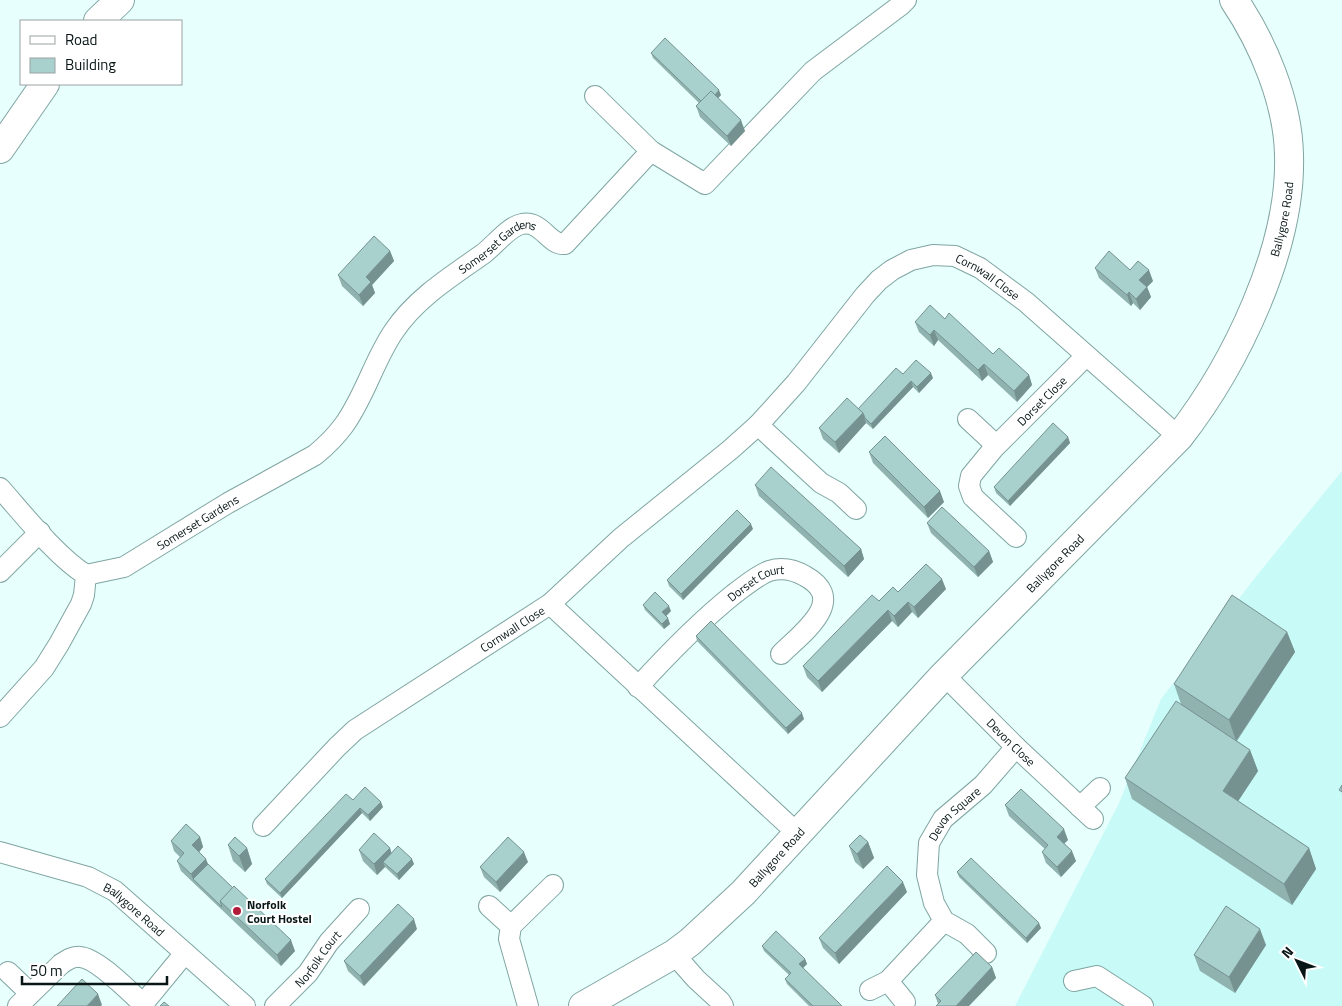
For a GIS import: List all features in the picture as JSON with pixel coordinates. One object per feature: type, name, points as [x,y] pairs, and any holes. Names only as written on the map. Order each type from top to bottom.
[{"type":"street","points":[[99,20],[120,0]]},
{"type":"street","points":[[595,96],[652,150],[705,184],[813,71],[906,0]]},
{"type":"street","name":"Ballygore Road","points":[[583,1006],[674,954],[744,893],[944,675],[1179,438],[1198,413],[1231,356],[1259,295],[1277,242],[1288,183],[1290,158],[1287,135],[1274,81],[1254,32],[1234,0]]},
{"type":"street","points":[[0,149],[44,85]]},
{"type":"street","name":"Somerset Gardens","points":[[86,575],[124,566],[228,503],[315,455],[327,445],[344,424],[363,390],[380,353],[395,329],[420,301],[491,248],[518,225],[528,223],[534,225],[557,243],[565,244],[652,150]]},
{"type":"street","name":"Cornwall Close","points":[[263,826],[337,746],[355,730],[550,604],[621,538],[730,450],[758,425],[796,383],[879,280],[892,270],[911,260],[933,255],[955,256],[980,268],[1026,302],[1179,438]]},
{"type":"street","name":"Dorset Close","points":[[1016,537],[973,497],[969,486],[971,476],[996,445],[1086,356]]},
{"type":"street","points":[[968,419],[996,445]]},
{"type":"street","points":[[758,425],[822,482],[840,493],[856,509]]},
{"type":"street","points":[[0,488],[40,532],[76,568],[86,575],[81,604],[59,644],[44,668],[0,717]]},
{"type":"street","points":[[0,572],[40,532]]},
{"type":"street","name":"Dorset Court","points":[[638,686],[687,636],[724,602],[760,575],[783,568],[793,570],[809,578],[821,590],[824,599],[820,612],[812,623],[781,654]]},
{"type":"street","points":[[550,604],[798,834]]},
{"type":"street","name":"Devon Close","points":[[944,675],[1016,747],[1087,813],[1100,788]]},
{"type":"street","name":"Devon Square","points":[[944,921],[934,903],[927,875],[929,843],[943,820],[983,785],[1016,747]]},
{"type":"street","name":"Ballygore Road","points":[[0,852],[88,877],[109,887],[130,902],[246,1006]]},
{"type":"street","points":[[528,1006],[509,939],[511,926],[553,885]]},
{"type":"street","points":[[489,906],[511,926]]},
{"type":"street","name":"Norfolk Court","points":[[275,1006],[308,973],[329,942],[359,909]]},
{"type":"street","points":[[870,990],[888,981],[944,921],[967,934],[986,953]]},
{"type":"street","points":[[8,972],[24,1000],[62,964],[69,959],[80,957],[94,962],[142,1005],[185,953]]},
{"type":"street","points":[[674,954],[723,1006]]},
{"type":"street","points":[[1074,981],[1097,976],[1143,1006]]},
{"type":"street","points":[[888,981],[906,1002]]},
{"type":"shaded area","points":[[1342,471],[1342,1006],[1015,1006],[1119,803],[1161,699],[1258,574]]},
{"type":"building","points":[[665,38],[719,90],[715,95],[711,91],[701,101],[651,53]]},
{"type":"building","points":[[711,91],[741,120],[727,136],[696,106]]},
{"type":"building","points":[[374,236],[390,251],[366,277],[371,282],[359,295],[338,275]]},
{"type":"building","points":[[1109,251],[1130,270],[1138,261],[1149,270],[1139,280],[1147,287],[1136,299],[1129,292],[1127,295],[1095,268]]},
{"type":"building","points":[[930,305],[945,319],[949,313],[993,354],[999,348],[1029,375],[1014,391],[984,364],[978,370],[934,330],[930,335],[915,322]]},
{"type":"building","points":[[916,360],[931,373],[917,387],[911,381],[871,424],[858,409],[896,368],[903,374]]},
{"type":"building","points":[[847,398],[863,413],[835,442],[819,428]]},
{"type":"building","points":[[1053,423],[1068,437],[1008,501],[994,487]]},
{"type":"building","points":[[885,436],[940,491],[924,507],[869,452]]},
{"type":"building","points":[[771,467],[861,549],[844,566],[755,485]]},
{"type":"building","points":[[942,507],[989,551],[974,567],[927,523]]},
{"type":"building","points":[[737,510],[751,524],[681,594],[667,580]]},
{"type":"building","points":[[926,564],[942,579],[914,607],[908,602],[894,616],[888,610],[818,681],[803,666],[872,595],[879,601],[893,587],[898,592]]},
{"type":"building","points":[[655,592],[669,606],[662,612],[668,618],[662,624],[643,605]]},
{"type":"building","points":[[1232,595],[1287,632],[1229,720],[1174,684]]},
{"type":"building","points":[[711,621],[802,713],[786,728],[696,636]]},
{"type":"building","points":[[1176,701],[1250,750],[1223,791],[1309,848],[1284,884],[1125,778]]},
{"type":"building","points":[[365,787],[381,802],[368,815],[360,808],[280,893],[265,879],[346,794],[353,800]]},
{"type":"building","points":[[1021,789],[1064,829],[1057,837],[1072,851],[1057,867],[1042,852],[1048,845],[1005,805]]},
{"type":"building","points":[[186,824],[200,837],[192,845],[206,859],[191,874],[177,861],[184,853],[171,841]]},
{"type":"building","points":[[374,833],[390,848],[374,864],[359,850]]},
{"type":"building","points":[[860,835],[868,842],[857,854],[849,846]]},
{"type":"building","points":[[235,837],[247,848],[239,856],[228,845]]},
{"type":"building","points":[[508,837],[524,852],[496,882],[480,867]]},
{"type":"building","points":[[398,846],[412,859],[397,874],[383,862]]},
{"type":"building","points":[[971,858],[1039,923],[1026,938],[957,872]]},
{"type":"building","points":[[208,864],[233,888],[220,901],[222,907],[193,879]]},
{"type":"building","points":[[887,866],[903,882],[835,953],[819,938]]},
{"type":"building","points":[[234,886],[291,940],[277,955],[220,901]]},
{"type":"building","points":[[398,904],[414,919],[360,976],[344,961]]},
{"type":"building","points":[[1226,906],[1260,929],[1229,977],[1194,955]]},
{"type":"building","points":[[776,931],[805,959],[799,964],[842,1006],[813,1006],[785,979],[791,973],[762,946]]},
{"type":"building","points":[[976,952],[992,967],[956,1006],[936,1006],[941,1001],[935,995]]},
{"type":"building","points":[[82,979],[98,994],[87,1006],[57,1006]]},
{"type":"building","points":[[164,1002],[169,1006],[160,1006]]},
{"type":"place","name":"Norfolk Court Hostel","points":[[237,911]]}]
